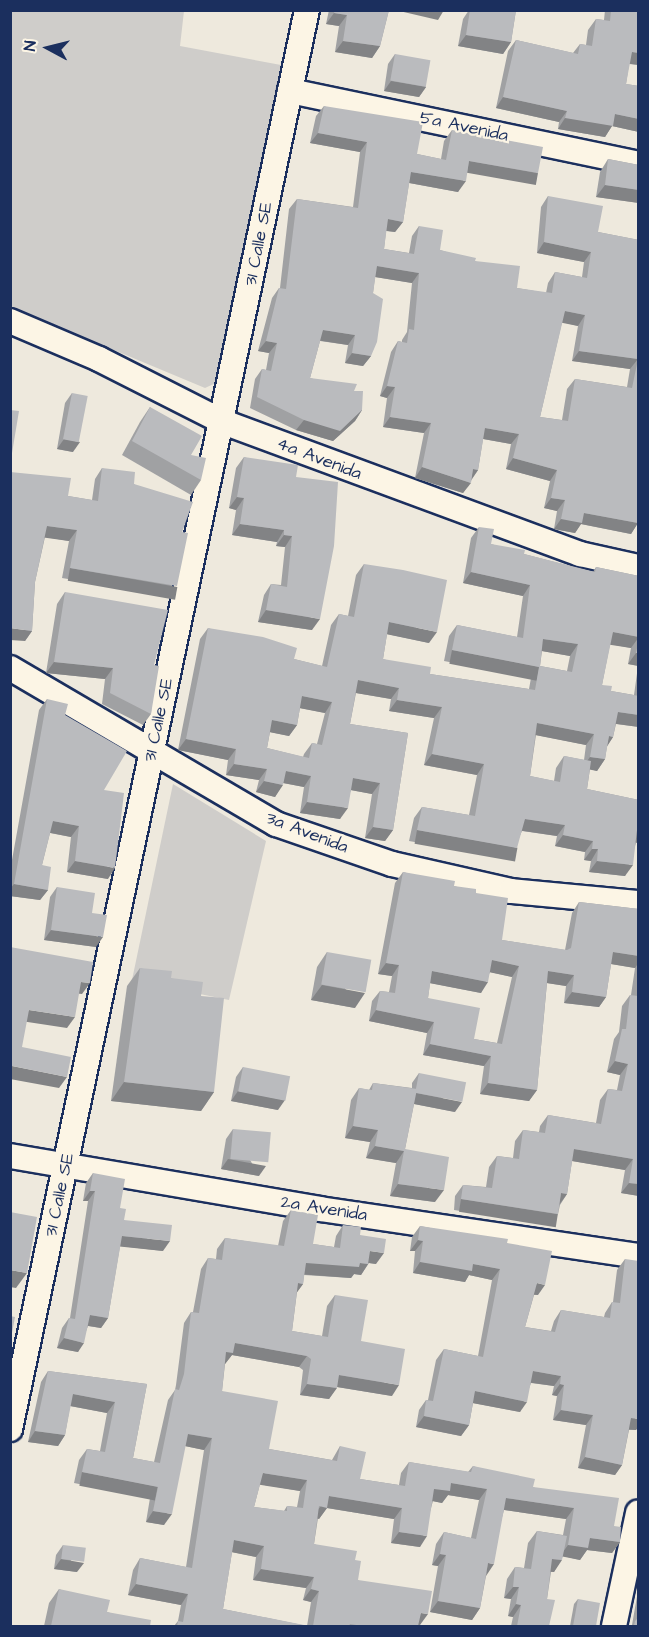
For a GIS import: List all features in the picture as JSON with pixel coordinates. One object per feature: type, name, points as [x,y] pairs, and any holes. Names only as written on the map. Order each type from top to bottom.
[{"type":"street","name":"31 Calle SE","points":[[10,1429],[223,422],[307,10]]},
{"type":"street","name":"5a Avenida","points":[[290,91],[639,164]]},
{"type":"street","name":"4a Avenida","points":[[10,321],[99,359],[223,422],[580,554],[639,567]]},
{"type":"street","name":"3a Avenida","points":[[10,668],[276,824],[392,864],[511,891],[639,903]]},
{"type":"street","name":"2a Avenida","points":[[10,1156],[65,1167],[639,1256]]},
{"type":"street","points":[[614,1626],[639,1514]]},
{"type":"shaded area","points":[[11,11],[184,11],[180,46],[281,65],[220,381],[205,388],[11,307]]},
{"type":"shaded area","points":[[173,784],[266,841],[229,1000],[132,980]]},
{"type":"building","points":[[335,10],[389,10],[380,46],[343,41],[347,15],[334,13]]},
{"type":"building","points":[[470,10],[516,10],[511,42],[466,35]]},
{"type":"building","points":[[611,10],[639,10],[639,53],[632,52],[626,84],[639,86],[639,119],[615,114],[613,126],[565,118],[567,111],[503,97],[516,40],[578,54],[580,44],[592,46],[596,19],[610,21]]},
{"type":"building","points":[[395,54],[430,60],[426,87],[390,81]]},
{"type":"building","points":[[324,106],[423,122],[417,154],[446,160],[452,130],[543,147],[538,173],[469,161],[466,181],[411,172],[403,222],[388,219],[384,249],[414,254],[419,226],[443,230],[440,250],[476,258],[475,261],[520,266],[517,288],[552,293],[555,272],[587,278],[591,252],[544,242],[548,196],[603,206],[598,232],[639,240],[638,523],[584,513],[582,523],[561,519],[565,500],[551,498],[557,470],[513,458],[519,434],[485,428],[478,470],[473,469],[471,483],[422,467],[431,423],[390,417],[395,387],[387,386],[398,341],[407,343],[409,329],[414,330],[419,273],[377,266],[373,293],[383,299],[377,342],[371,356],[352,353],[355,335],[323,330],[310,378],[357,384],[354,391],[363,391],[362,410],[340,431],[304,420],[257,397],[262,369],[271,371],[277,343],[266,341],[279,288],[286,289],[297,199],[358,208],[367,142],[318,133]],"holes":[[[565,311],[585,315],[579,351],[638,359],[632,388],[575,379],[568,421],[540,417]]]},
{"type":"building","points":[[608,159],[639,165],[639,190],[605,185]]},
{"type":"building","points":[[72,393],[88,396],[79,442],[63,439]]},
{"type":"building","points":[[150,407],[202,436],[191,455],[206,458],[201,480],[132,441]]},
{"type":"building","points":[[10,410],[19,411],[10,465]]},
{"type":"building","points":[[244,457],[298,465],[296,477],[338,482],[334,546],[320,619],[266,610],[271,584],[287,587],[292,536],[284,535],[284,530],[240,524],[244,498],[237,497]]},
{"type":"building","points":[[102,468],[135,472],[134,484],[193,502],[182,532],[188,533],[177,586],[70,568],[77,530],[47,526],[35,582],[32,631],[10,628],[10,472],[71,478],[68,496],[98,501]]},
{"type":"building","points":[[479,527],[494,529],[491,544],[525,550],[524,554],[595,572],[596,567],[639,576],[639,637],[613,632],[602,685],[612,686],[611,691],[639,696],[639,715],[618,712],[613,737],[609,736],[605,759],[590,757],[594,734],[537,723],[530,776],[560,782],[564,756],[591,761],[587,789],[639,800],[639,831],[637,830],[633,865],[597,861],[598,849],[592,849],[593,841],[563,835],[565,825],[525,819],[517,848],[417,830],[422,807],[475,816],[484,764],[432,754],[442,707],[397,700],[399,688],[358,680],[350,724],[408,733],[393,830],[373,827],[380,783],[353,778],[348,808],[307,802],[311,776],[286,771],[283,785],[264,781],[267,769],[234,764],[236,749],[186,739],[208,628],[263,637],[297,648],[294,659],[327,667],[339,614],[354,617],[364,564],[447,580],[437,632],[389,622],[383,659],[431,667],[430,674],[535,690],[539,667],[452,650],[457,625],[523,638],[530,585],[471,572]],"holes":[[[543,639],[578,644],[572,672],[540,666]],[[302,696],[332,702],[322,745],[312,743],[309,758],[267,748],[272,720],[297,725]]]},
{"type":"building","points":[[65,592],[168,610],[154,665],[159,666],[151,714],[110,693],[113,668],[54,662]]},
{"type":"building","points":[[47,699],[68,704],[65,715],[127,751],[104,790],[124,793],[115,868],[75,861],[79,826],[53,821],[42,865],[51,867],[48,890],[14,884]]},
{"type":"building","points":[[403,872],[455,881],[454,886],[476,889],[476,893],[508,898],[502,940],[567,950],[571,948],[579,902],[639,909],[639,956],[613,952],[606,997],[572,992],[574,975],[548,971],[537,1090],[488,1083],[491,1056],[430,1044],[434,1022],[376,1010],[380,991],[395,993],[399,965],[386,963]],"holes":[[[492,960],[519,966],[502,1044],[474,1039],[480,1008],[428,998],[432,971],[488,982]]]},
{"type":"building","points":[[57,887],[95,893],[92,913],[107,915],[103,937],[51,930]]},
{"type":"building","points":[[10,947],[93,962],[90,983],[81,982],[75,1017],[29,1010],[22,1047],[71,1057],[67,1077],[12,1066],[10,1075]]},
{"type":"building","points":[[327,952],[371,960],[366,992],[321,984]]},
{"type":"building","points":[[140,968],[172,971],[171,978],[203,982],[201,996],[224,998],[214,1092],[124,1082]]},
{"type":"building","points":[[639,988],[639,1184],[629,1183],[633,1159],[574,1149],[567,1194],[561,1193],[558,1214],[461,1199],[463,1185],[492,1188],[497,1156],[519,1159],[523,1130],[545,1133],[548,1115],[601,1124],[608,1089],[622,1091],[628,1064],[615,1061],[622,1029],[626,1029],[630,995],[638,996]]},
{"type":"building","points":[[243,1067],[290,1076],[285,1101],[238,1092]]},
{"type":"building","points":[[419,1073],[466,1082],[462,1102],[415,1093]]},
{"type":"building","points":[[373,1083],[417,1089],[405,1149],[449,1157],[444,1190],[398,1184],[404,1151],[375,1146],[378,1130],[353,1126],[359,1088],[372,1090]]},
{"type":"building","points":[[233,1129],[271,1132],[268,1162],[230,1159]]},
{"type":"building","points":[[93,1173],[125,1179],[120,1208],[126,1209],[124,1220],[172,1225],[170,1241],[122,1236],[108,1318],[90,1315],[84,1343],[64,1338],[69,1318],[75,1319],[95,1191],[90,1191]]},
{"type":"building","points":[[291,1210],[318,1215],[313,1244],[340,1248],[343,1225],[361,1227],[360,1235],[386,1239],[384,1253],[370,1251],[368,1264],[360,1263],[359,1267],[306,1263],[303,1284],[298,1283],[292,1331],[328,1337],[335,1295],[368,1300],[361,1341],[405,1349],[399,1385],[339,1375],[337,1388],[307,1384],[311,1359],[307,1356],[235,1343],[233,1353],[226,1352],[222,1391],[278,1401],[269,1449],[337,1461],[340,1446],[366,1452],[360,1479],[405,1486],[409,1462],[471,1472],[473,1466],[535,1479],[533,1487],[619,1498],[614,1526],[621,1527],[620,1542],[590,1538],[588,1548],[568,1545],[574,1508],[506,1498],[494,1564],[488,1563],[480,1608],[438,1601],[446,1555],[440,1554],[444,1532],[476,1539],[487,1489],[451,1483],[450,1491],[434,1489],[427,1536],[399,1532],[402,1508],[329,1496],[327,1508],[319,1506],[314,1544],[357,1551],[355,1560],[361,1561],[358,1580],[432,1591],[428,1614],[421,1613],[418,1626],[350,1624],[349,1626],[313,1626],[319,1591],[311,1589],[314,1577],[261,1569],[264,1546],[234,1540],[223,1609],[309,1626],[177,1626],[178,1621],[183,1622],[188,1594],[136,1584],[140,1558],[192,1568],[212,1438],[188,1434],[172,1514],[153,1511],[158,1487],[82,1472],[87,1449],[105,1452],[115,1402],[73,1394],[65,1435],[35,1431],[48,1371],[147,1384],[133,1458],[160,1463],[175,1389],[179,1390],[184,1374],[191,1312],[199,1313],[208,1258],[222,1260],[225,1238],[284,1246]],"holes":[[[263,1473],[307,1480],[303,1508],[287,1506],[287,1511],[254,1507]]]},
{"type":"building","points":[[10,1212],[37,1217],[27,1273],[10,1270]]},
{"type":"building","points":[[420,1226],[508,1239],[507,1243],[552,1251],[545,1285],[537,1283],[525,1327],[555,1332],[561,1310],[610,1318],[612,1302],[620,1303],[625,1259],[639,1261],[639,1419],[631,1418],[622,1465],[585,1457],[593,1415],[561,1410],[564,1385],[560,1384],[561,1376],[533,1371],[527,1402],[475,1391],[469,1425],[424,1416],[426,1400],[433,1401],[444,1349],[483,1357],[500,1269],[473,1264],[472,1271],[420,1262],[423,1241],[418,1240]]},
{"type":"building","points":[[10,1316],[15,1317],[11,1338],[10,1338]]},
{"type":"building","points":[[537,1531],[567,1536],[562,1560],[552,1559],[547,1599],[555,1600],[549,1626],[517,1626],[521,1605],[516,1604],[519,1587],[513,1587],[515,1567],[531,1569]]},
{"type":"building","points":[[63,1545],[86,1548],[84,1562],[61,1559]]},
{"type":"building","points":[[59,1589],[110,1600],[107,1612],[151,1620],[150,1626],[51,1626]]},
{"type":"building","points":[[578,1599],[600,1603],[596,1626],[573,1626]]},
{"type":"building","points":[[639,1617],[639,1626],[634,1626],[635,1621]]}]
